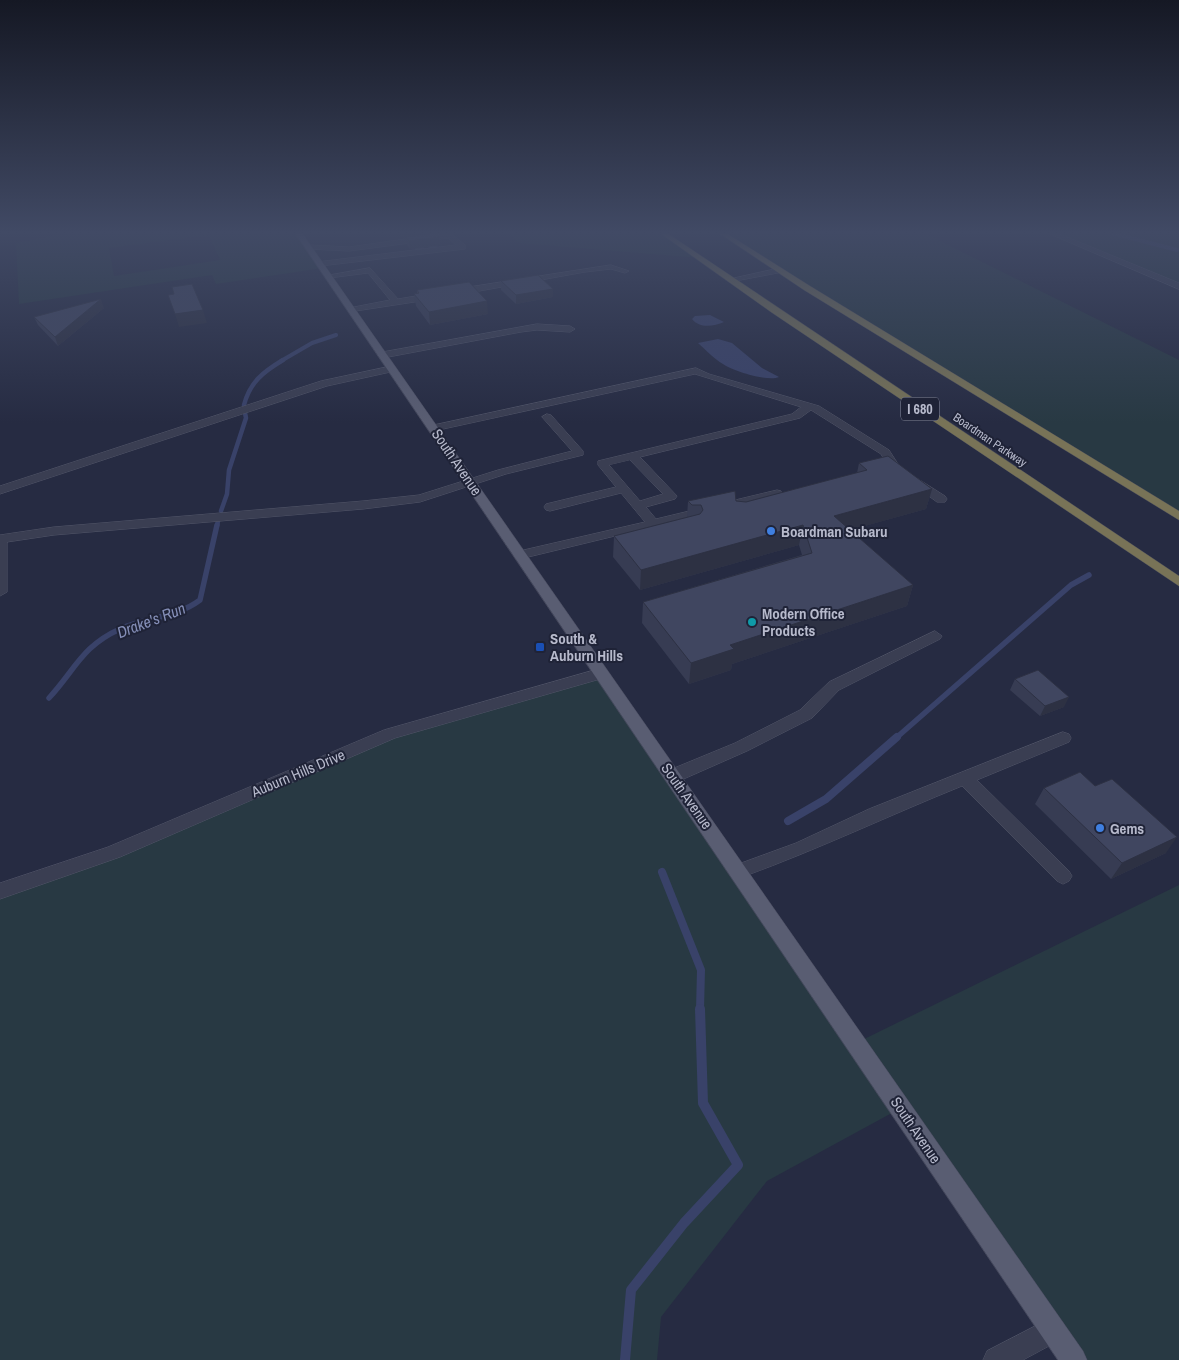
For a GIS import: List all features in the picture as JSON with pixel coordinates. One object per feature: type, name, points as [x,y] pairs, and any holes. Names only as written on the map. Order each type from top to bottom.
[{"type":"highway","name":"Boardman Parkway","points":[[754,296],[1179,582]]},
{"type":"highway","points":[[823,296],[1179,516]]},
{"type":"main road","name":"South Avenue","points":[[343,296],[1074,1360]]},
{"type":"street","points":[[392,296],[396,302]]},
{"type":"street","points":[[352,310],[428,296]]},
{"type":"street","points":[[0,490],[388,362],[521,329],[538,327],[570,328]]},
{"type":"street","points":[[434,428],[696,371],[705,376],[810,406],[885,452],[899,469],[941,499]]},
{"type":"street","points":[[670,532],[651,525],[638,505],[602,463],[796,416],[810,406]]},
{"type":"street","points":[[0,592],[1,539],[54,531],[363,505],[420,498],[579,453],[546,418]]},
{"type":"street","points":[[633,456],[671,496],[638,505]]},
{"type":"street","points":[[872,472],[899,469]]},
{"type":"street","points":[[550,507],[624,489]]},
{"type":"street","points":[[520,555],[651,525],[788,498]]},
{"type":"street","points":[[758,512],[788,498]]},
{"type":"street","points":[[734,512],[788,498]]},
{"type":"street","points":[[651,525],[672,527],[689,524]]},
{"type":"street","points":[[673,776],[741,747],[806,714],[834,686],[935,636]]},
{"type":"street","name":"Auburn Hills Drive","points":[[0,891],[78,866],[114,852],[390,734],[602,673]]},
{"type":"street","points":[[739,871],[802,848],[875,814],[1063,738]]},
{"type":"street","points":[[965,778],[1063,876]]},
{"type":"street","points":[[996,1360],[1053,1330]]},
{"type":"shaded area","points":[[19,296],[69,296],[19,304]]},
{"type":"shaded area","points":[[821,296],[1051,296],[1179,360],[1179,516]]},
{"type":"shaded area","points":[[602,673],[856,1043],[1179,885],[1179,1360],[1074,1360],[901,1108],[767,1181],[661,1317],[657,1360],[0,1360],[0,891],[390,734]]},
{"type":"water","points":[[710,315],[724,322],[703,325],[692,319],[695,316]]},
{"type":"water","points":[[718,339],[732,343],[762,368],[779,377],[759,377],[734,370],[716,360],[698,343]]},
{"type":"building","points":[[169,296],[197,296],[203,310],[175,314]]},
{"type":"building","points":[[416,296],[483,296],[487,301],[429,312]]},
{"type":"building","points":[[101,299],[55,337],[34,317]]},
{"type":"building","points":[[888,456],[932,489],[834,516],[913,585],[730,645],[734,649],[691,663],[643,602],[812,553],[803,525],[641,570],[614,536],[700,514],[703,510],[701,505],[692,505],[688,501],[735,491],[736,501],[746,502],[867,470],[859,463]]},
{"type":"building","points":[[1038,670],[1069,697],[1045,706],[1015,679]]},
{"type":"building","points":[[1080,772],[1095,786],[1112,779],[1177,837],[1122,863],[1044,788]]},
{"type":"waterway","name":"Drake's Run","points":[[281,361],[312,343],[336,335]]},
{"type":"waterway","name":"Drake's Run","points":[[244,405],[250,390],[258,378],[283,360]]},
{"type":"waterway","name":"Drake's Run","points":[[221,511],[227,494],[229,470],[246,418],[245,413]]},
{"type":"waterway","name":"Drake's Run","points":[[217,526],[218,521]]},
{"type":"waterway","name":"Drake's Run","points":[[49,698],[80,659],[107,636],[130,625],[171,614],[200,600],[217,525]]},
{"type":"waterway","points":[[896,738],[1071,585],[1089,575]]},
{"type":"waterway","points":[[788,821],[826,799],[897,737]]},
{"type":"waterway","points":[[662,872],[701,970],[700,1009]]},
{"type":"waterway","points":[[625,1360],[631,1290],[684,1223],[738,1165],[703,1103],[700,1009]]},
{"type":"place","name":"Boardman Subaru","points":[[771,531]]},
{"type":"place","name":"Modern Office Products","points":[[752,622]]},
{"type":"place","name":"South & Auburn Hills","points":[[540,647]]},
{"type":"place","name":"Gems","points":[[1100,828]]}]
